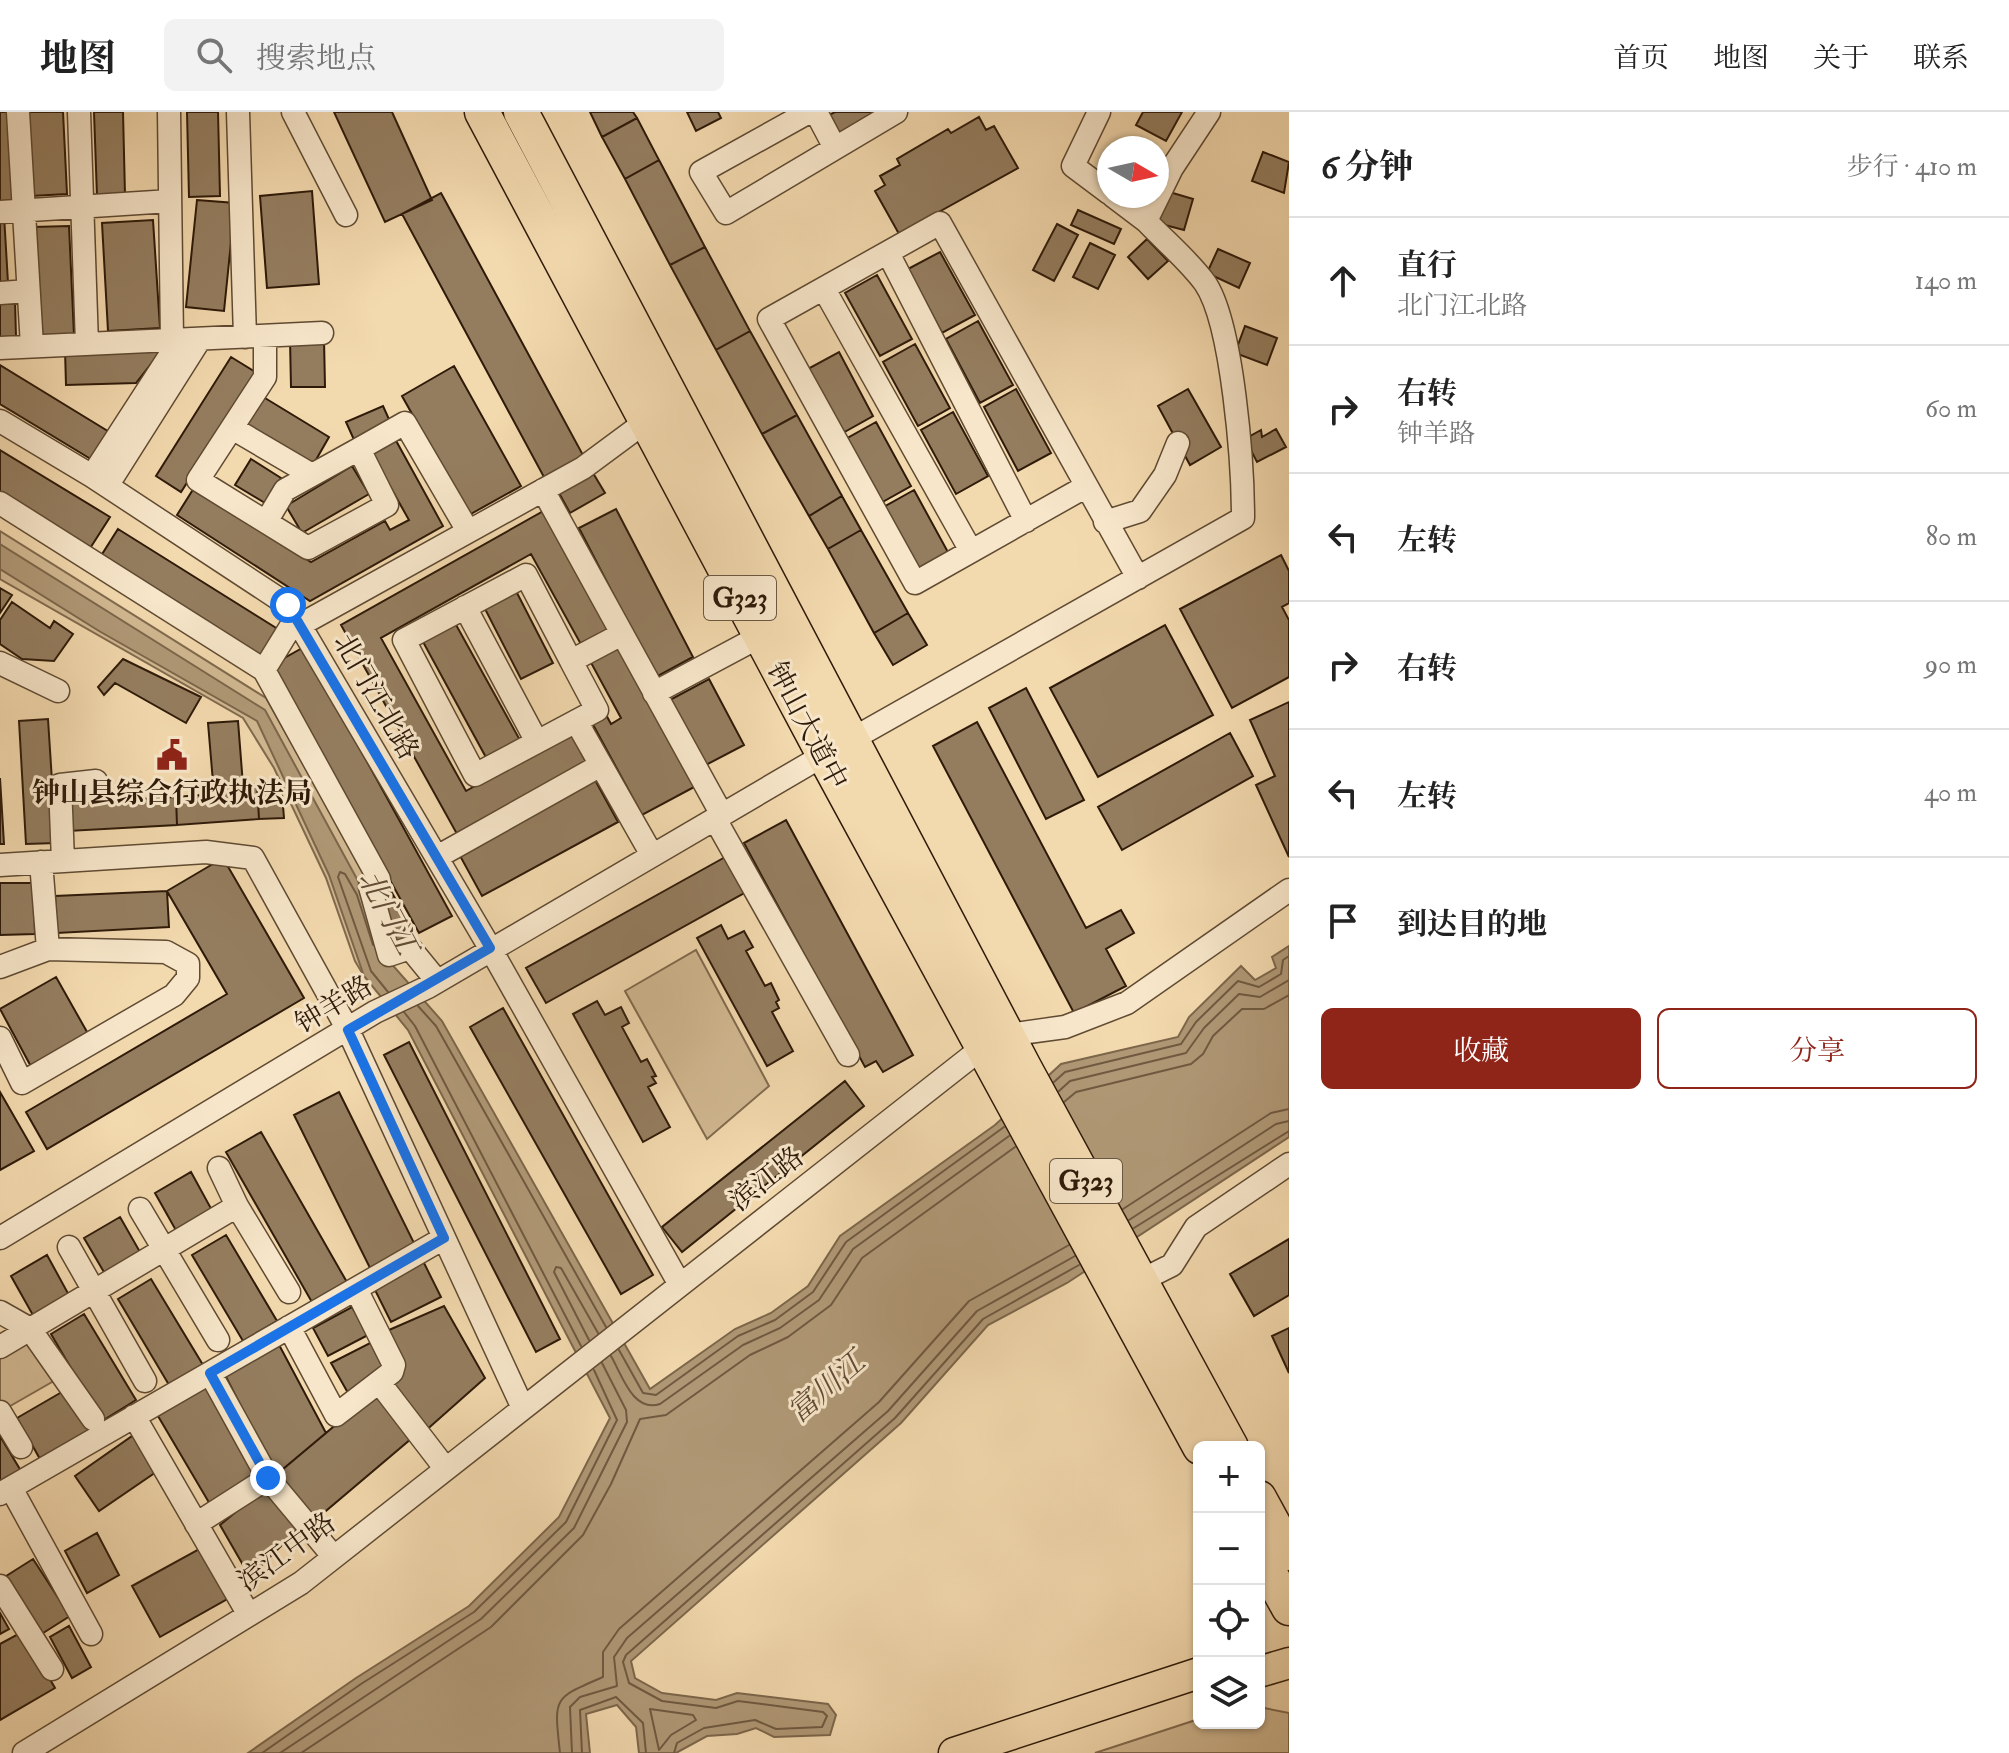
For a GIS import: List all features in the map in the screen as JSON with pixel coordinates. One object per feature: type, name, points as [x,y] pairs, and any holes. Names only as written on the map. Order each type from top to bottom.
[{"type":"highway","name":"钟山大道中","points":[[482,112],[660,411]]},
{"type":"highway","name":"钟山大道中","points":[[521,112],[660,411],[1013,1076],[1137,1294]]},
{"type":"highway","name":"G323","points":[[1137,1294],[1198,1441]]},
{"type":"highway","name":"G323","points":[[1137,1294],[1227,1441]]},
{"type":"highway","points":[[1265,1509],[1289,1553]]},
{"type":"highway","points":[[1265,1565],[1289,1608]]},
{"type":"main road","points":[[1265,1651],[1289,1643]]},
{"type":"main road","points":[[1265,1670],[1289,1663]]},
{"type":"main road","points":[[954,1753],[1193,1675]]},
{"type":"main road","points":[[1015,1753],[1193,1694]]},
{"type":"street","points":[[18,112],[32,346]]},
{"type":"street","points":[[79,112],[87,344]]},
{"type":"street","points":[[100,481],[184,339],[170,201],[169,112]]},
{"type":"street","points":[[238,112],[255,336],[265,377],[198,480],[308,548],[387,505],[359,449]]},
{"type":"street","points":[[293,112],[346,215]]},
{"type":"street","points":[[809,112],[701,172],[726,213],[896,112]]},
{"type":"street","points":[[816,112],[835,148]]},
{"type":"street","points":[[1097,184],[1073,166],[1099,112]]},
{"type":"street","points":[[1129,208],[1146,221],[1172,168],[1209,112]]},
{"type":"street","points":[[0,212],[170,201]]},
{"type":"street","name":"钟羊路","points":[[0,1238],[375,1012],[432,984],[1243,518],[1243,477],[1225,339],[1206,285],[1146,221]]},
{"type":"street","points":[[1085,487],[915,583],[769,319],[940,223],[1138,578]]},
{"type":"street","points":[[888,253],[1026,521]]},
{"type":"street","points":[[824,289],[971,551]]},
{"type":"street","points":[[0,293],[28,291]]},
{"type":"street","points":[[0,348],[322,333]]},
{"type":"street","points":[[264,670],[298,622],[583,468],[660,411]]},
{"type":"street","name":"北门江北路","points":[[0,421],[100,481],[288,605],[490,948],[679,1283]]},
{"type":"street","points":[[266,522],[285,490],[405,423],[468,531]]},
{"type":"street","points":[[232,428],[312,475]]},
{"type":"street","points":[[1105,522],[1140,511],[1165,475],[1178,443]]},
{"type":"street","points":[[543,490],[848,1055]]},
{"type":"street","points":[[0,503],[264,670],[379,879],[370,887],[389,955],[410,948],[432,984]]},
{"type":"street","points":[[526,575],[597,710],[475,775],[404,640],[465,607],[526,575]]},
{"type":"street","points":[[465,607],[537,742]]},
{"type":"street","points":[[654,693],[775,629]]},
{"type":"street","points":[[571,661],[622,634]]},
{"type":"street","points":[[0,663],[58,691]]},
{"type":"street","points":[[576,721],[652,855]]},
{"type":"street","points":[[437,857],[601,765]]},
{"type":"street","points":[[48,949],[60,785],[96,781]]},
{"type":"street","points":[[0,865],[206,852],[253,858],[348,1030],[522,1406]]},
{"type":"street","points":[[995,1041],[1065,1027],[1127,1003],[1289,890]]},
{"type":"street","points":[[0,967],[48,949],[166,952],[188,964],[188,978],[174,995],[22,1083],[0,1038]]},
{"type":"street","name":"滨江路","points":[[564,1373],[995,1041]]},
{"type":"street","points":[[1137,1294],[1172,1265],[1196,1227],[1289,1164]]},
{"type":"street","points":[[219,1168],[237,1206],[289,1292]]},
{"type":"street","points":[[0,1347],[237,1206]]},
{"type":"street","points":[[140,1209],[218,1340]]},
{"type":"street","points":[[91,1634],[5,1491],[444,1238]]},
{"type":"street","points":[[69,1247],[145,1381]]},
{"type":"street","points":[[289,1327],[336,1415],[379,1382],[394,1365],[356,1289]]},
{"type":"street","points":[[0,1312],[30,1329],[93,1419]]},
{"type":"street","points":[[210,1373],[268,1478],[333,1556]]},
{"type":"street","name":"滨江中路","points":[[24,1753],[301,1583],[564,1373]]},
{"type":"street","points":[[379,1382],[445,1468]]},
{"type":"street","points":[[0,1412],[21,1447]]},
{"type":"street","points":[[134,1416],[249,1615]]},
{"type":"street","points":[[196,1524],[268,1478]]},
{"type":"street","points":[[0,1586],[52,1669]]},
{"type":"shaded area","points":[[0,531],[266,698],[364,872],[388,960],[364,976],[355,961],[326,878],[274,768],[243,718],[0,579]]},
{"type":"shaded area","points":[[696,950],[769,1086],[707,1139],[625,991]]},
{"type":"shaded area","points":[[33,1340],[59,1378],[5,1409],[0,1400],[0,1357]]},
{"type":"shaded area","points":[[1265,1708],[1289,1713],[1289,1753],[1095,1753],[1193,1721],[1193,1729],[1265,1729]]},
{"type":"water","name":"富川江","points":[[0,544],[265,710],[364,892],[388,960],[442,1021],[650,1389],[735,1329],[771,1313],[808,1286],[840,1236],[995,1125],[1061,1064],[1178,1037],[1189,1017],[1241,966],[1255,980],[1276,968],[1272,957],[1289,946],[1289,1137],[1067,1283],[988,1325],[901,1423],[631,1661],[635,1678],[662,1693],[716,1700],[737,1693],[828,1704],[836,1715],[830,1735],[774,1737],[756,1728],[737,1734],[707,1736],[676,1753],[639,1753],[636,1727],[617,1705],[586,1714],[590,1753],[248,1753],[356,1678],[469,1606],[559,1517],[610,1418],[408,1030],[364,976],[329,875],[257,721],[99,631],[0,569]]},
{"type":"building","points":[[0,112],[11,112],[16,208],[0,209]]},
{"type":"building","points":[[27,112],[63,112],[67,194],[31,196]]},
{"type":"building","points":[[94,112],[123,112],[125,195],[97,196]]},
{"type":"building","points":[[187,112],[218,112],[220,196],[189,197]]},
{"type":"building","points":[[334,112],[392,112],[432,200],[385,222]]},
{"type":"building","points":[[590,112],[633,112],[637,118],[602,137]]},
{"type":"building","points":[[687,112],[718,112],[721,118],[696,131]]},
{"type":"building","points":[[835,112],[889,112],[842,138],[829,115]]},
{"type":"building","points":[[1143,112],[1182,112],[1169,136],[1157,136],[1136,125]]},
{"type":"building","points":[[979,117],[986,130],[994,126],[1018,168],[899,234],[875,191],[885,185],[880,176],[900,165],[897,159],[948,129],[951,133]]},
{"type":"building","points":[[637,118],[659,160],[625,179],[602,137]]},
{"type":"building","points":[[1263,152],[1289,162],[1284,193],[1252,181]]},
{"type":"building","points":[[659,160],[705,247],[670,265],[625,179]]},
{"type":"building","points":[[312,191],[319,284],[267,288],[260,196]]},
{"type":"building","points":[[1169,192],[1193,199],[1184,230],[1157,223],[1161,208],[1169,208]]},
{"type":"building","points":[[441,193],[584,457],[545,479],[402,214]]},
{"type":"building","points":[[197,200],[235,203],[224,311],[186,307]]},
{"type":"building","points":[[1078,210],[1121,229],[1114,244],[1071,225]]},
{"type":"building","points":[[0,215],[4,215],[8,283],[0,283]]},
{"type":"building","points":[[153,220],[160,328],[108,331],[102,223]]},
{"type":"building","points":[[1057,224],[1078,235],[1054,281],[1033,270]]},
{"type":"building","points":[[69,226],[74,335],[39,337],[33,227]]},
{"type":"building","points":[[1147,239],[1168,261],[1148,279],[1128,257]]},
{"type":"building","points":[[1090,243],[1115,255],[1098,289],[1073,277]]},
{"type":"building","points":[[705,247],[750,331],[716,350],[670,265]]},
{"type":"building","points":[[1218,249],[1250,263],[1239,288],[1207,273]]},
{"type":"building","points":[[940,252],[975,315],[942,333],[908,269]]},
{"type":"building","points":[[877,275],[912,339],[880,356],[845,293]]},
{"type":"building","points":[[0,295],[15,301],[16,337],[0,338]]},
{"type":"building","points":[[978,321],[1013,385],[980,403],[946,339]]},
{"type":"building","points":[[1245,326],[1277,338],[1267,365],[1235,353]]},
{"type":"building","points":[[750,331],[797,415],[762,434],[716,350]]},
{"type":"building","points":[[324,339],[325,387],[291,387],[290,340]]},
{"type":"building","points":[[915,344],[950,408],[918,426],[883,362]]},
{"type":"building","points":[[158,347],[158,355],[136,383],[66,385],[65,350]]},
{"type":"building","points":[[839,352],[873,416],[841,434],[806,370]]},
{"type":"building","points":[[231,357],[257,373],[181,492],[156,476]]},
{"type":"building","points":[[0,365],[111,433],[94,461],[0,404]]},
{"type":"building","points":[[454,366],[521,486],[469,515],[402,396]]},
{"type":"building","points":[[1016,389],[1051,453],[1018,471],[984,407]]},
{"type":"building","points":[[1188,389],[1221,447],[1190,465],[1158,406]]},
{"type":"building","points":[[260,395],[329,437],[313,465],[243,423]]},
{"type":"building","points":[[383,406],[392,426],[355,442],[346,422]]},
{"type":"building","points":[[953,412],[988,476],[956,494],[921,430]]},
{"type":"building","points":[[797,415],[842,496],[809,516],[762,434]]},
{"type":"building","points":[[876,422],[911,486],[879,504],[844,440]]},
{"type":"building","points":[[1276,429],[1286,447],[1257,462],[1245,439],[1261,430],[1262,437]]},
{"type":"building","points":[[394,437],[443,526],[310,601],[177,515],[194,488],[311,562],[385,521],[390,530],[409,520],[370,451]]},
{"type":"building","points":[[0,450],[110,517],[89,550],[0,496]]},
{"type":"building","points":[[251,459],[281,478],[265,503],[235,485]]},
{"type":"building","points":[[352,466],[369,494],[302,533],[286,506]]},
{"type":"building","points":[[593,473],[605,493],[570,513],[559,493]]},
{"type":"building","points":[[914,490],[949,554],[917,571],[882,508]]},
{"type":"building","points":[[842,496],[861,530],[828,549],[809,516]]},
{"type":"building","points":[[547,509],[615,630],[583,648],[531,554],[381,638],[466,791],[570,732],[586,762],[457,834],[341,625]]},
{"type":"building","points":[[616,509],[693,657],[656,677],[579,528]]},
{"type":"building","points":[[118,529],[281,631],[262,661],[99,559]]},
{"type":"building","points":[[861,530],[908,613],[874,633],[828,549]]},
{"type":"building","points":[[1281,555],[1289,571],[1289,603],[1282,607],[1289,620],[1289,677],[1232,708],[1180,609]]},
{"type":"building","points":[[0,588],[12,595],[0,613]]},
{"type":"building","points":[[515,589],[553,663],[521,679],[483,605]]},
{"type":"building","points":[[12,602],[50,628],[54,621],[73,634],[54,661],[22,659],[0,644],[0,620]]},
{"type":"building","points":[[908,613],[927,645],[893,665],[874,633]]},
{"type":"building","points":[[455,623],[521,742],[488,761],[422,640]]},
{"type":"building","points":[[1165,625],[1213,715],[1098,777],[1050,688]]},
{"type":"building","points":[[618,643],[696,786],[642,815],[590,719],[604,711],[611,724],[621,718],[589,659]]},
{"type":"building","points":[[304,647],[452,916],[419,933],[272,665]]},
{"type":"building","points":[[123,659],[201,697],[186,723],[115,683],[104,695],[98,687]]},
{"type":"building","points":[[709,679],[744,745],[702,767],[668,701]]},
{"type":"building","points":[[1026,688],[1084,800],[1046,819],[989,708]]},
{"type":"building","points":[[1289,702],[1289,857],[1256,785],[1275,776],[1250,720]]},
{"type":"building","points":[[48,719],[56,843],[26,844],[19,721]]},
{"type":"building","points":[[238,721],[243,785],[257,784],[259,819],[177,825],[176,797],[214,794],[208,723]]},
{"type":"building","points":[[977,722],[1086,928],[1121,910],[1134,933],[1106,949],[1126,986],[1074,1013],[933,746]]},
{"type":"building","points":[[1230,733],[1253,776],[1122,850],[1098,807]]},
{"type":"building","points":[[0,778],[4,844],[0,844]]},
{"type":"building","points":[[595,780],[618,822],[482,896],[459,854]]},
{"type":"building","points":[[281,781],[284,818],[259,819],[257,784]]},
{"type":"building","points":[[176,797],[177,825],[68,831],[67,803]]},
{"type":"building","points":[[786,820],[913,1055],[883,1072],[876,1061],[865,1067],[744,843]]},
{"type":"building","points":[[727,856],[746,892],[546,1003],[526,968]]},
{"type":"building","points":[[223,858],[304,998],[47,1149],[26,1112],[227,994],[167,891]]},
{"type":"building","points":[[0,883],[34,883],[35,934],[0,935]]},
{"type":"building","points":[[387,884],[414,932],[392,947],[378,888]]},
{"type":"building","points":[[167,891],[169,927],[57,933],[55,896]]},
{"type":"building","points":[[721,925],[728,939],[744,931],[753,947],[746,951],[765,986],[771,983],[779,1000],[776,1002],[779,1008],[772,1012],[793,1051],[767,1066],[697,938]]},
{"type":"building","points":[[56,977],[91,1039],[34,1072],[0,1009]]},
{"type":"building","points":[[597,1001],[605,1015],[621,1007],[629,1023],[622,1027],[641,1062],[647,1059],[656,1076],[652,1077],[656,1083],[648,1087],[670,1127],[643,1142],[573,1014]]},
{"type":"building","points":[[503,1008],[653,1275],[621,1294],[470,1027]]},
{"type":"building","points":[[409,1042],[560,1339],[536,1352],[384,1055]]},
{"type":"building","points":[[845,1081],[864,1106],[682,1252],[662,1227]]},
{"type":"building","points":[[0,1092],[34,1151],[0,1170]]},
{"type":"building","points":[[339,1092],[415,1245],[370,1268],[294,1115]]},
{"type":"building","points":[[261,1132],[348,1284],[313,1304],[226,1152]]},
{"type":"building","points":[[191,1172],[214,1214],[178,1234],[155,1193]]},
{"type":"building","points":[[120,1217],[144,1259],[108,1279],[84,1238]]},
{"type":"building","points":[[226,1235],[277,1321],[243,1341],[192,1255]]},
{"type":"building","points":[[1289,1239],[1289,1295],[1254,1316],[1230,1274]]},
{"type":"building","points":[[47,1255],[70,1297],[34,1317],[11,1276]]},
{"type":"building","points":[[423,1261],[441,1297],[391,1322],[373,1286]]},
{"type":"building","points":[[151,1279],[203,1365],[169,1385],[118,1299]]},
{"type":"building","points":[[444,1306],[485,1378],[423,1433],[386,1380],[389,1330]]},
{"type":"building","points":[[352,1307],[368,1335],[328,1356],[313,1328]]},
{"type":"building","points":[[84,1314],[136,1400],[102,1421],[51,1334]]},
{"type":"building","points":[[1289,1328],[1289,1373],[1272,1336]]},
{"type":"building","points":[[277,1341],[326,1433],[276,1475],[225,1375]]},
{"type":"building","points":[[374,1341],[390,1370],[352,1400],[331,1363]]},
{"type":"building","points":[[208,1385],[262,1476],[211,1506],[158,1416]]},
{"type":"building","points":[[67,1389],[91,1429],[40,1459],[17,1418]]},
{"type":"building","points":[[376,1391],[412,1438],[314,1521],[276,1475]]},
{"type":"building","points":[[135,1434],[159,1470],[99,1511],[75,1476]]},
{"type":"building","points":[[0,1436],[21,1471],[0,1484]]},
{"type":"building","points":[[264,1489],[298,1529],[250,1577],[220,1525]]},
{"type":"building","points":[[97,1533],[119,1575],[87,1593],[65,1551]]},
{"type":"building","points":[[201,1548],[229,1598],[160,1637],[132,1586]]},
{"type":"building","points":[[33,1559],[70,1616],[40,1635],[3,1578]]},
{"type":"building","points":[[0,1613],[9,1629],[0,1634]]},
{"type":"building","points":[[69,1626],[91,1667],[72,1678],[50,1637]]},
{"type":"building","points":[[22,1632],[55,1688],[0,1720],[0,1644]]},
{"type":"place","name":"钟山县综合行政执法局","points":[[172,755]]},
{"type":"route","points":[[268,1478],[210,1373],[444,1238],[348,1030],[375,1012],[428,987],[490,948],[288,605]]},
{"type":"water label","name":"北门江","points":[[388,912]]}]
